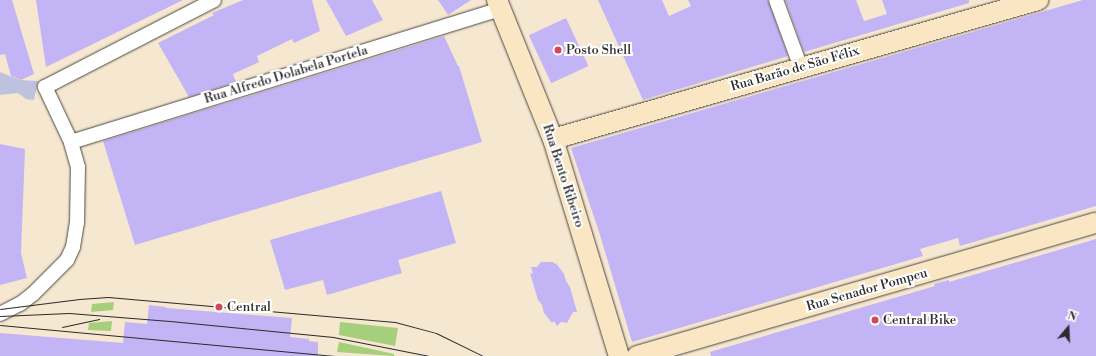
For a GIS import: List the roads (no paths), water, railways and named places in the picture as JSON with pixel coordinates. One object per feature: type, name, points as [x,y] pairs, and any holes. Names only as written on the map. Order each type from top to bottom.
[{"type":"street","points":[[0,314],[20,304],[33,294],[67,260],[73,247],[77,223],[78,167],[71,142],[45,87],[214,0]]},
{"type":"street","points":[[776,0],[801,68]]},
{"type":"street","name":"Rua Barão de São Félix","points":[[552,139],[1038,0]]},
{"type":"street","name":"Rua Bento Ribeiro","points":[[499,4],[552,139],[618,356]]},
{"type":"street","name":"Rua Alfredo Dolabela Portela","points":[[71,142],[499,4]]},
{"type":"street","name":"Rua Senador Pompeu","points":[[638,356],[1096,223]]},
{"type":"tram line","points":[[0,309],[79,299],[108,297],[395,322],[436,333],[483,356]]},
{"type":"tram line","points":[[0,316],[69,313],[170,321],[333,337],[429,356]]},
{"type":"tram line","points":[[62,327],[99,319]]},
{"type":"tram line","points":[[0,325],[335,356]]},
{"type":"place","name":"Posto Shell","points":[[558,50]]},
{"type":"place","name":"Central","points":[[219,307]]},
{"type":"place","name":"Central Bike","points":[[875,320]]}]
